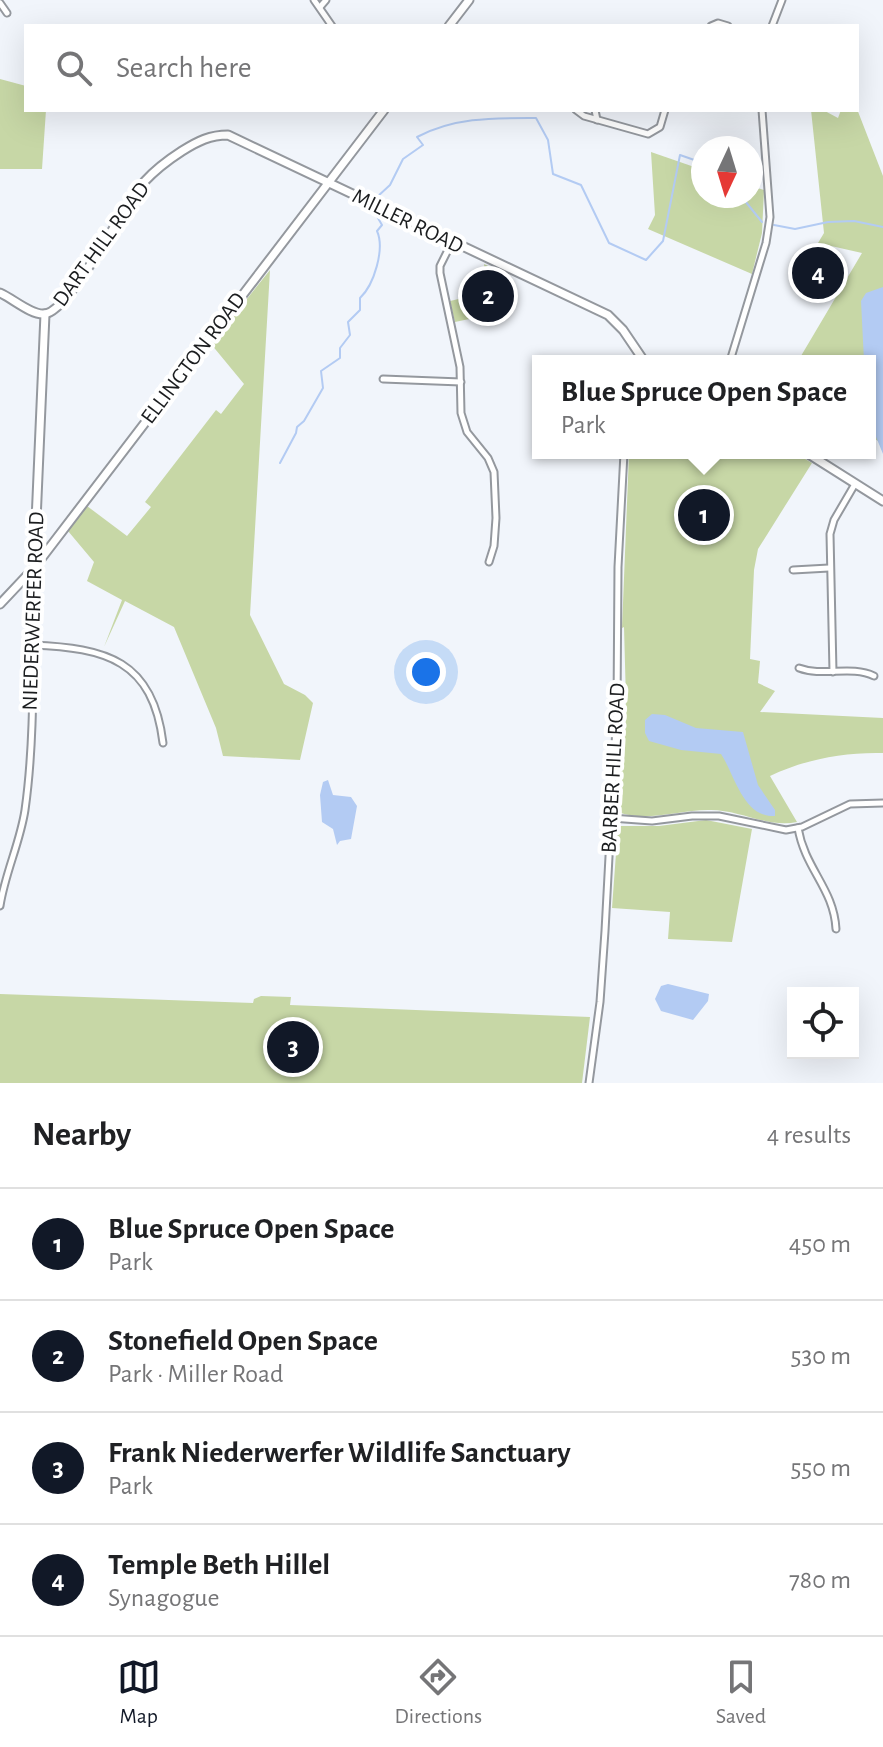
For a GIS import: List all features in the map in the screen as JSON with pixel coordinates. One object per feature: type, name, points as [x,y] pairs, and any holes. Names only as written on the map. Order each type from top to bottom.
[{"type":"street","points":[[314,0],[331,24]]},
{"type":"street","points":[[320,7],[326,0]]},
{"type":"street","points":[[451,24],[469,0]]},
{"type":"street","points":[[773,24],[782,0]]},
{"type":"street","points":[[0,3],[7,13]]},
{"type":"street","name":"ELLINGTON ROAD","points":[[0,604],[34,568],[382,112]]},
{"type":"street","points":[[578,112],[597,120],[651,133],[660,127],[664,112]]},
{"type":"street","points":[[595,112],[597,120]]},
{"type":"street","points":[[732,355],[766,243],[770,217],[762,112]]},
{"type":"street","name":"DART HILL ROAD","points":[[0,293],[41,314],[54,311],[76,286],[143,183],[161,165],[199,140],[213,135],[228,135],[329,182]]},
{"type":"street","name":"MILLER ROAD","points":[[329,182],[608,315],[623,330],[639,355]]},
{"type":"street","points":[[452,242],[440,266],[440,273],[461,382],[461,413],[467,432],[488,458],[497,487],[494,546],[489,562]]},
{"type":"street","name":"NIEDERWERFER ROAD","points":[[0,906],[25,811],[45,314]]},
{"type":"street","points":[[383,379],[461,382]]},
{"type":"street","name":"BARBER HILL ROAD","points":[[589,1083],[600,1002],[611,818],[624,459]]},
{"type":"street","points":[[816,459],[883,501]]},
{"type":"street","points":[[833,672],[830,534],[834,520],[855,484]]},
{"type":"street","points":[[793,570],[829,568]]},
{"type":"street","points":[[32,645],[88,649],[121,663],[151,695],[161,721],[163,743]]},
{"type":"street","points":[[799,668],[809,672],[864,671],[874,676]]},
{"type":"street","points":[[611,818],[652,821],[712,816],[780,830],[798,828],[850,804],[883,803]]},
{"type":"street","points":[[798,828],[808,864],[831,901],[836,929]]},
{"type":"green space","points":[[0,79],[24,85],[24,112],[46,112],[42,169],[0,169]]},
{"type":"green space","points":[[811,112],[827,112],[838,118],[840,112],[858,112],[883,176],[883,444],[876,440],[876,355],[802,355],[862,253],[818,243],[824,233]]},
{"type":"green space","points":[[651,152],[691,166],[691,208],[763,208],[764,190],[762,233],[752,274],[648,229],[655,215]]},
{"type":"green space","points":[[484,264],[509,276],[507,311],[455,322],[450,301],[488,292]]},
{"type":"green space","points":[[270,270],[250,615],[284,684],[313,703],[300,760],[223,756],[216,728],[174,627],[125,601],[104,647],[122,600],[87,581],[94,562],[68,531],[87,506],[127,536],[151,507],[145,502],[216,410],[221,414],[244,384],[211,344]]},
{"type":"green space","points":[[629,459],[805,459],[812,463],[758,549],[754,570],[750,659],[760,661],[758,683],[775,691],[760,712],[883,718],[883,753],[825,758],[770,776],[797,822],[775,823],[711,810],[652,816],[618,812],[626,701],[622,628]]},
{"type":"green space","points":[[706,820],[752,829],[732,942],[668,939],[670,912],[612,908],[618,826],[659,826]]},
{"type":"green space","points":[[0,994],[253,1003],[261,996],[291,997],[290,1005],[590,1017],[582,1083],[0,1083]]},
{"type":"water","points":[[883,287],[883,454],[876,437],[876,355],[864,355],[861,301],[866,293]]},
{"type":"water","points":[[652,714],[665,715],[696,728],[743,732],[758,785],[775,810],[775,816],[764,815],[748,803],[721,754],[681,750],[649,741],[645,733],[645,720]]},
{"type":"water","points":[[328,780],[333,795],[351,797],[357,806],[351,839],[340,841],[337,845],[333,829],[322,822],[320,795],[323,782]]},
{"type":"water","points":[[668,984],[709,994],[708,1001],[693,1020],[661,1011],[655,999],[661,986]]},
{"type":"waterway","points":[[377,197],[390,185],[403,159],[423,145],[417,137],[431,130],[460,122],[536,118],[548,140],[553,174],[581,185],[609,243],[646,260],[663,241],[680,155],[691,159]]},
{"type":"waterway","points":[[751,208],[762,222]]},
{"type":"waterway","points":[[280,463],[297,427],[304,421],[323,388],[321,371],[340,358],[340,348],[350,335],[348,322],[360,310],[360,298],[374,276],[380,247],[377,231],[382,225],[375,213]]},
{"type":"waterway","points":[[774,225],[795,229],[828,222],[854,221],[883,227]]},
{"type":"place","name":"Temple Beth Hillel","points":[[818,273]]},
{"type":"place","name":"Stonefield Open Space","points":[[488,296]]},
{"type":"place","name":"Blue Spruce Open Space","points":[[704,515]]},
{"type":"place","name":"Frank Niederwerfer Wildlife Sanctuary","points":[[293,1047]]}]
